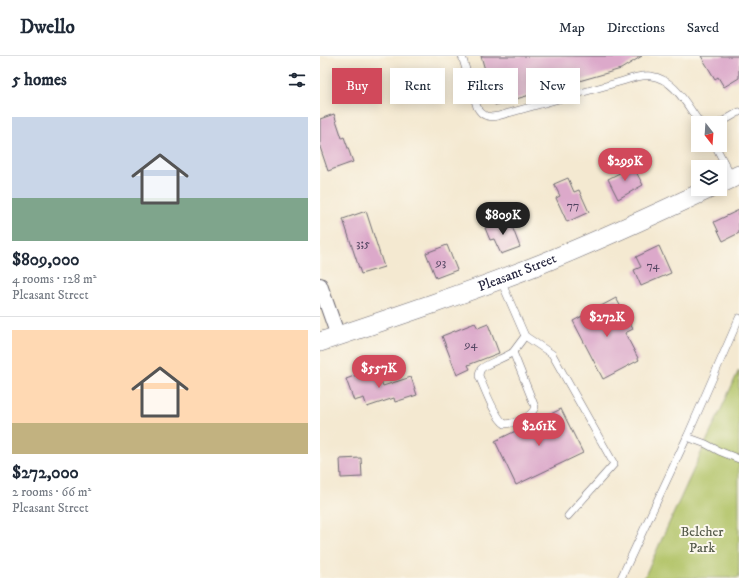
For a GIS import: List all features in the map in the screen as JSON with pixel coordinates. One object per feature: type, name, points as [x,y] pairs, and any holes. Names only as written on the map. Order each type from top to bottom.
[{"type":"street","name":"Pleasant Street","points":[[320,342],[500,279],[614,233],[694,196]]},
{"type":"street","points":[[320,285],[338,336]]},
{"type":"lane","points":[[462,56],[477,107],[485,116],[498,116],[637,77],[650,76],[663,79],[673,86],[695,116]]},
{"type":"lane","points":[[727,119],[739,112]]},
{"type":"lane","points":[[718,152],[730,179]]},
{"type":"lane","points":[[500,279],[525,336],[552,354],[614,464],[568,516]]},
{"type":"lane","points":[[621,578],[687,438],[739,318]]},
{"type":"lane","points":[[513,352],[535,407],[531,413],[520,420],[505,424],[491,403],[479,373],[484,367],[513,352],[525,336]]},
{"type":"lane","points":[[687,438],[706,444],[719,452],[739,459]]},
{"type":"green space","name":"Belcher Park","points":[[739,370],[739,578],[644,578]]},
{"type":"building","points":[[481,56],[642,56],[621,69],[580,81],[580,68],[526,68],[526,96],[518,98],[518,68],[484,68]]},
{"type":"building","points":[[701,56],[739,56],[739,78],[724,87],[718,77],[715,79]]},
{"type":"building","points":[[334,114],[342,138],[344,137],[353,162],[328,171],[320,147],[320,119]]},
{"type":"building","points":[[633,166],[643,185],[618,199],[608,179]]},
{"type":"building","points":[[568,178],[574,192],[579,190],[589,212],[567,222],[556,198],[560,196],[554,184]]},
{"type":"building","points":[[739,210],[739,233],[723,241],[714,222]]},
{"type":"building","points":[[366,211],[384,267],[361,274],[343,219]]},
{"type":"building","points":[[506,219],[507,222],[510,221],[520,247],[501,254],[494,239],[490,240],[485,228]]},
{"type":"building","points":[[447,245],[457,270],[436,278],[426,253]]},
{"type":"building","points":[[659,246],[671,273],[641,286],[634,270],[641,267],[636,257]]},
{"type":"building","points":[[616,298],[633,329],[625,333],[639,360],[603,379],[573,321]]},
{"type":"building","points":[[475,323],[478,328],[488,324],[499,353],[468,365],[470,369],[457,375],[442,336]]},
{"type":"building","points":[[376,368],[383,386],[411,377],[417,395],[395,402],[394,398],[367,407],[364,398],[354,401],[346,379]]},
{"type":"building","points":[[561,409],[583,453],[516,485],[495,441]]},
{"type":"building","points":[[361,458],[362,477],[341,478],[340,459]]}]
